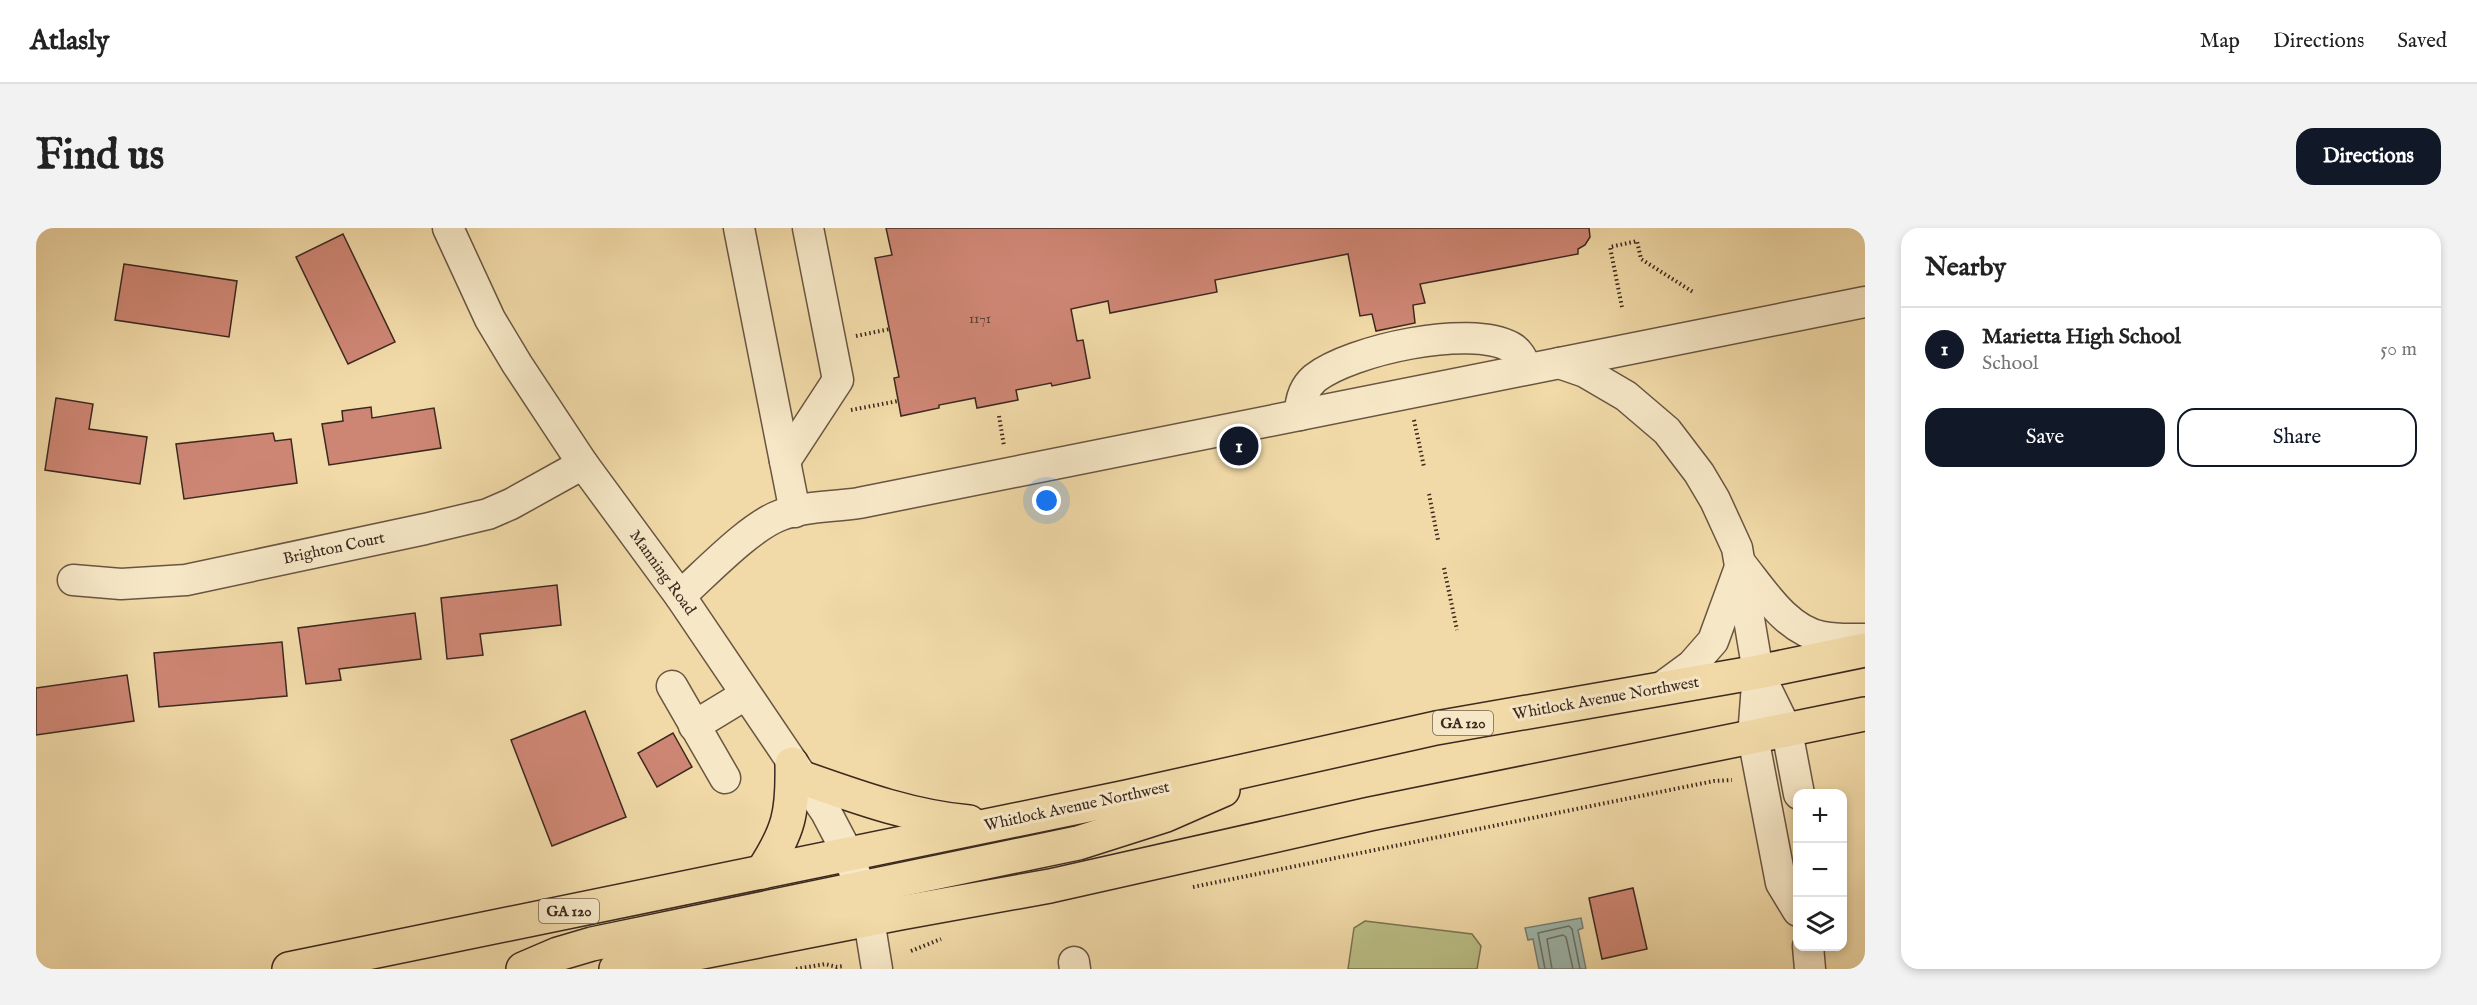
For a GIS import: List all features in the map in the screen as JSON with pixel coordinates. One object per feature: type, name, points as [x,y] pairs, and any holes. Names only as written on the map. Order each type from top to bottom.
[{"type":"highway","name":"Whitlock Avenue Northwest","points":[[289,969],[995,824],[1436,728],[1758,672],[1865,650]]},
{"type":"highway","points":[[616,969],[1050,886],[1370,814],[1865,714]]},
{"type":"highway","points":[[523,969],[558,954],[592,944],[1078,843],[1123,830],[1205,799],[1270,765]]},
{"type":"highway","points":[[762,872],[782,842],[792,805],[797,771],[857,797],[913,813],[995,824]]},
{"type":"street","name":"Manning Road","points":[[448,228],[490,319],[583,464],[680,596],[826,812],[848,854],[860,889],[877,969]]},
{"type":"street","points":[[739,228],[795,512]]},
{"type":"street","points":[[785,461],[838,380],[808,228]]},
{"type":"street","points":[[680,596],[756,529],[781,515],[859,503],[1865,302]]},
{"type":"street","points":[[1300,415],[1302,395],[1315,378],[1364,355],[1399,345],[1451,339],[1495,342],[1514,348],[1527,369]]},
{"type":"street","points":[[1559,363],[1585,372],[1618,391],[1667,431],[1687,454],[1715,500],[1737,548],[1758,672],[1753,737],[1781,883],[1793,903]]},
{"type":"street","name":"Brighton Court","points":[[73,580],[121,584],[186,580],[425,529],[488,514],[511,504],[583,464]]},
{"type":"street","points":[[1741,564],[1778,608],[1803,629],[1823,637],[1865,639]]},
{"type":"street","points":[[1657,690],[1692,665],[1713,641],[1741,564]]},
{"type":"street","points":[[1758,672],[1787,730],[1798,789]]},
{"type":"street","points":[[672,686],[725,778]]},
{"type":"street","points":[[694,726],[745,695]]},
{"type":"street","points":[[1808,951],[1810,969]]},
{"type":"path","points":[[1622,307],[1610,247],[1637,241],[1641,259],[1693,292]]},
{"type":"path","points":[[850,337],[890,329]]},
{"type":"path","points":[[845,411],[898,401]]},
{"type":"path","points":[[1412,410],[1424,467]]},
{"type":"path","points":[[1429,494],[1438,540]]},
{"type":"path","points":[[1444,568],[1457,630]]},
{"type":"path","points":[[1190,888],[1714,781],[1735,781]]},
{"type":"path","points":[[911,951],[945,938]]},
{"type":"path","points":[[796,969],[825,964],[844,966]]},
{"type":"green space","points":[[1365,921],[1472,934],[1481,946],[1477,969],[1348,969],[1354,928]]},
{"type":"water","points":[[1581,918],[1583,928],[1578,930],[1586,969],[1539,969],[1533,939],[1528,940],[1525,928]]},
{"type":"building","points":[[886,228],[1589,228],[1590,237],[1585,245],[1578,249],[1578,254],[1420,284],[1425,303],[1413,305],[1415,323],[1376,331],[1372,314],[1360,316],[1348,254],[1215,280],[1217,292],[1110,313],[1108,301],[1071,309],[1077,341],[1083,340],[1090,378],[1052,386],[1051,383],[1016,390],[1018,400],[977,408],[975,398],[901,416],[894,378],[899,377],[875,258],[892,255]]},
{"type":"building","points":[[343,234],[395,342],[348,364],[296,257]]},
{"type":"building","points":[[124,264],[237,281],[229,337],[115,320]]},
{"type":"building","points":[[56,398],[93,404],[89,429],[147,437],[140,484],[45,470]]},
{"type":"building","points":[[371,407],[372,418],[434,408],[441,448],[329,465],[322,424],[343,421],[342,411]]},
{"type":"building","points":[[273,433],[275,441],[291,439],[297,483],[184,499],[176,444]]},
{"type":"building","points":[[557,585],[561,625],[480,634],[483,655],[447,659],[441,598]]},
{"type":"building","points":[[415,613],[421,659],[339,669],[341,680],[306,684],[298,628]]},
{"type":"building","points":[[282,642],[287,696],[159,707],[154,653]]},
{"type":"building","points":[[127,675],[134,721],[36,735],[36,688]]},
{"type":"building","points":[[585,711],[626,817],[552,846],[511,740]]},
{"type":"building","points":[[673,733],[692,767],[657,787],[638,753]]},
{"type":"building","points":[[1633,888],[1647,949],[1602,959],[1589,898]]},
{"type":"place","name":"Marietta High School","points":[[1239,446]]}]
